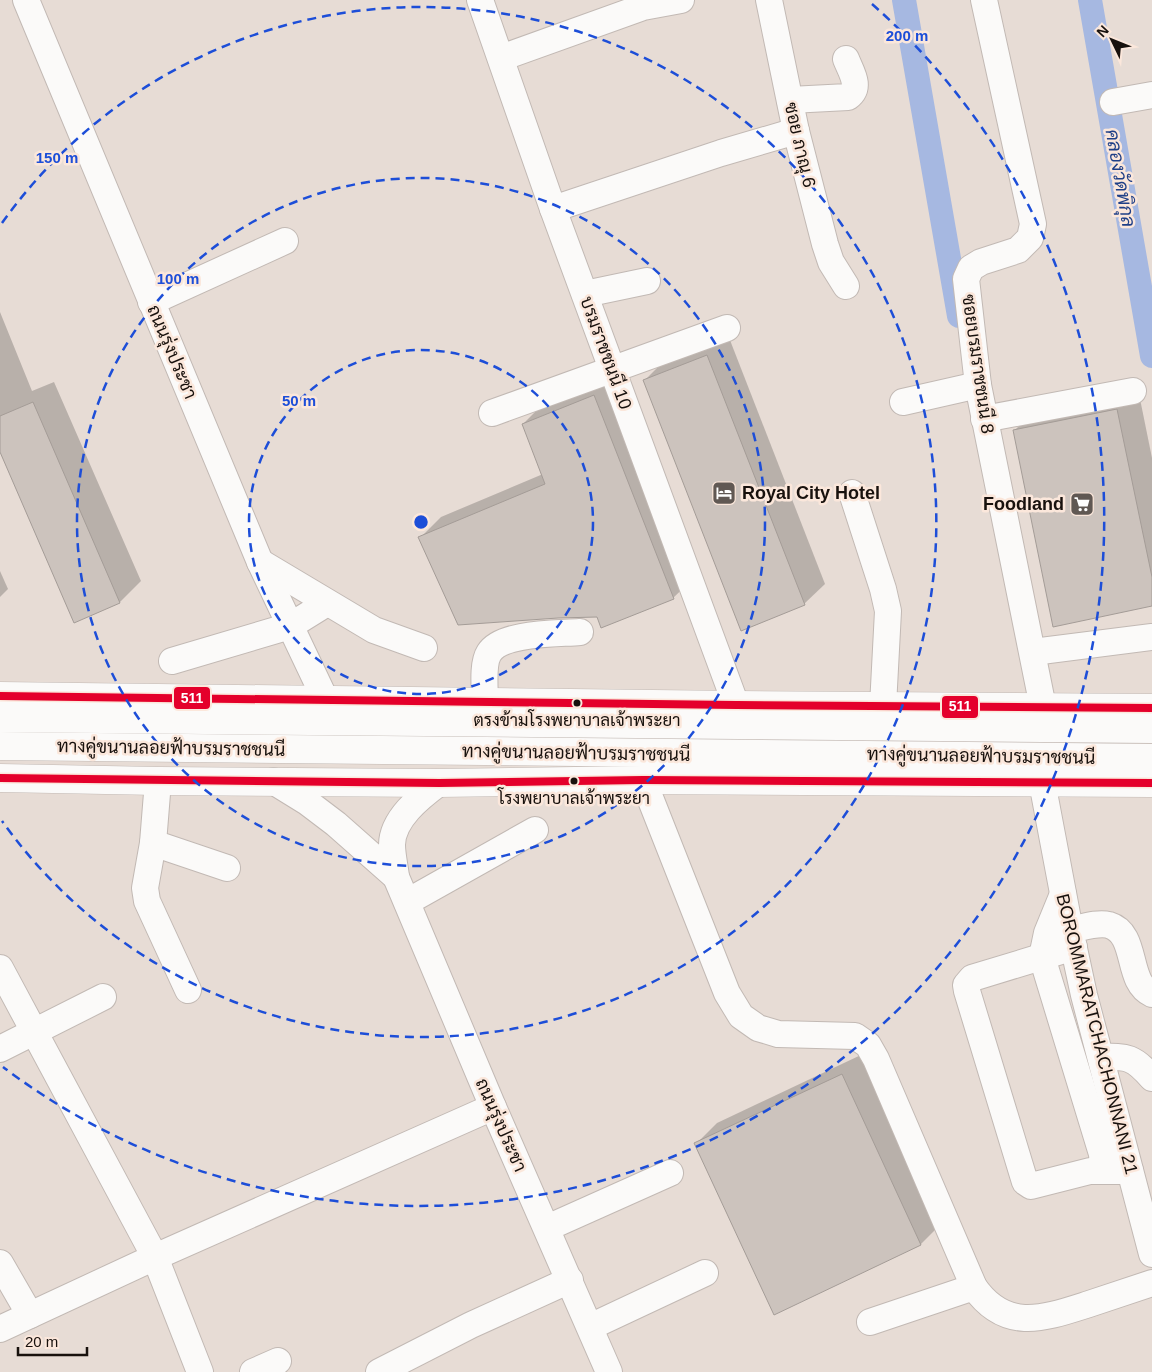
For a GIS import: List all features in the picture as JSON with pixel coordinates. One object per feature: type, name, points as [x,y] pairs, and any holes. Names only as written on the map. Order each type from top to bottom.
[{"type":"main road","points":[[0,696],[326,701],[1152,708]]},
{"type":"main road","name":"ทางคู่ขนานลอยฟ้าบรมราชชนนี","points":[[0,718],[1152,728]]},
{"type":"main road","name":"ทางคู่ขนานลอยฟ้าบรมราชชนนี","points":[[0,746],[1152,758]]},
{"type":"main road","points":[[0,778],[439,783],[644,780],[1152,783]]},
{"type":"street","name":"ถนนรุ่งประชา","points":[[26,0],[260,562],[326,701]]},
{"type":"street","name":"บรมราชชนนี 10","points":[[480,0],[553,209],[736,705]]},
{"type":"street","points":[[501,58],[644,7],[681,0]]},
{"type":"street","name":"ซอย ภาณุ 6","points":[[769,0],[796,131],[831,262],[846,286]]},
{"type":"street","name":"ซอยบรมราชชนนี 8","points":[[984,0],[1033,224],[1030,238],[1018,250],[981,262],[970,268],[966,279],[978,385],[984,419],[1043,707]]},
{"type":"street","points":[[790,100],[848,97],[854,93],[856,86],[846,59]]},
{"type":"street","points":[[1113,102],[1152,95]]},
{"type":"street","points":[[553,209],[721,153],[796,131]]},
{"type":"street","points":[[151,302],[285,241]]},
{"type":"street","points":[[585,294],[647,281]]},
{"type":"street","points":[[492,413],[727,328]]},
{"type":"street","points":[[902,402],[978,385]]},
{"type":"street","points":[[984,419],[1133,391]]},
{"type":"street","points":[[852,494],[883,589],[888,611],[883,706]]},
{"type":"street","points":[[260,562],[374,630],[424,648]]},
{"type":"street","points":[[172,661],[290,626],[327,603]]},
{"type":"street","points":[[485,702],[486,664],[489,653],[499,643],[523,636],[580,632]]},
{"type":"street","points":[[1032,652],[1152,637]]},
{"type":"street","points":[[644,780],[727,993],[741,1016],[758,1028],[778,1034],[854,1036],[868,1045],[876,1059],[974,1288],[983,1300],[994,1309],[1013,1317],[1032,1319],[1058,1314],[1152,1283]]},
{"type":"street","points":[[158,781],[153,843],[145,888],[146,901],[188,990]]},
{"type":"street","name":"ถนนรุ่งประชา","points":[[273,781],[307,802],[336,824],[396,877]]},
{"type":"street","name":"BOROMMARATCHACHONNANI 21","points":[[1042,782],[1072,939],[1130,1171],[1146,1204],[1152,1254]]},
{"type":"street","name":"ถนนรุ่งประชา","points":[[439,783],[417,800],[404,815],[396,830],[392,844],[396,877],[493,1107],[609,1372]]},
{"type":"street","points":[[407,902],[535,830]]},
{"type":"street","points":[[153,843],[227,868]]},
{"type":"street","points":[[1063,894],[1047,933],[1042,957],[1099,1146],[1103,1170]]},
{"type":"street","points":[[1130,1171],[1103,1170],[1081,1172],[1032,1186],[1025,1182],[966,986],[972,978],[1042,957],[1097,925],[1108,925],[1119,931],[1126,942],[1140,985],[1152,994]]},
{"type":"street","points":[[0,968],[155,1257],[200,1372]]},
{"type":"street","points":[[0,1049],[103,998]]},
{"type":"street","points":[[1100,1057],[1123,1056],[1134,1060],[1152,1078]]},
{"type":"street","points":[[0,1329],[155,1257],[493,1107]]},
{"type":"street","points":[[547,1228],[670,1173]]},
{"type":"street","points":[[0,1263],[30,1315]]},
{"type":"street","points":[[590,1327],[705,1272]]},
{"type":"street","points":[[379,1372],[420,1362],[471,1325],[570,1280]]},
{"type":"street","points":[[870,1322],[974,1288]]},
{"type":"street","points":[[253,1372],[278,1361]]},
{"type":"building","name":"Royal City Hotel","points":[[707,355],[805,605],[741,631],[643,380]]},
{"type":"building","points":[[594,395],[674,599],[601,628],[597,617],[458,625],[418,537],[545,484],[522,424]]},
{"type":"building","points":[[33,402],[120,603],[74,623],[0,452],[0,416]]},
{"type":"building","name":"Foodland","points":[[1117,409],[1152,577],[1152,606],[1053,627],[1013,430]]},
{"type":"building","points":[[842,1074],[921,1245],[774,1315],[694,1143]]},
{"type":"waterway","points":[[904,0],[959,316]]},
{"type":"waterway","name":"คลองวัดพิกุล","points":[[1090,0],[1152,356]]},
{"type":"transit line","name":"511","points":[[0,696],[1152,708]]},
{"type":"transit line","name":"511","points":[[0,778],[439,783],[643,780],[1152,783]]},
{"type":"place","name":"Royal City Hotel","points":[[724,493]]},
{"type":"place","name":"Foodland","points":[[1082,504]]},
{"type":"place","name":"ตรงข้ามโรงพยาบาลเจ้าพระยา","points":[[577,703]]},
{"type":"place","name":"โรงพยาบาลเจ้าพระยา","points":[[574,781]]}]
